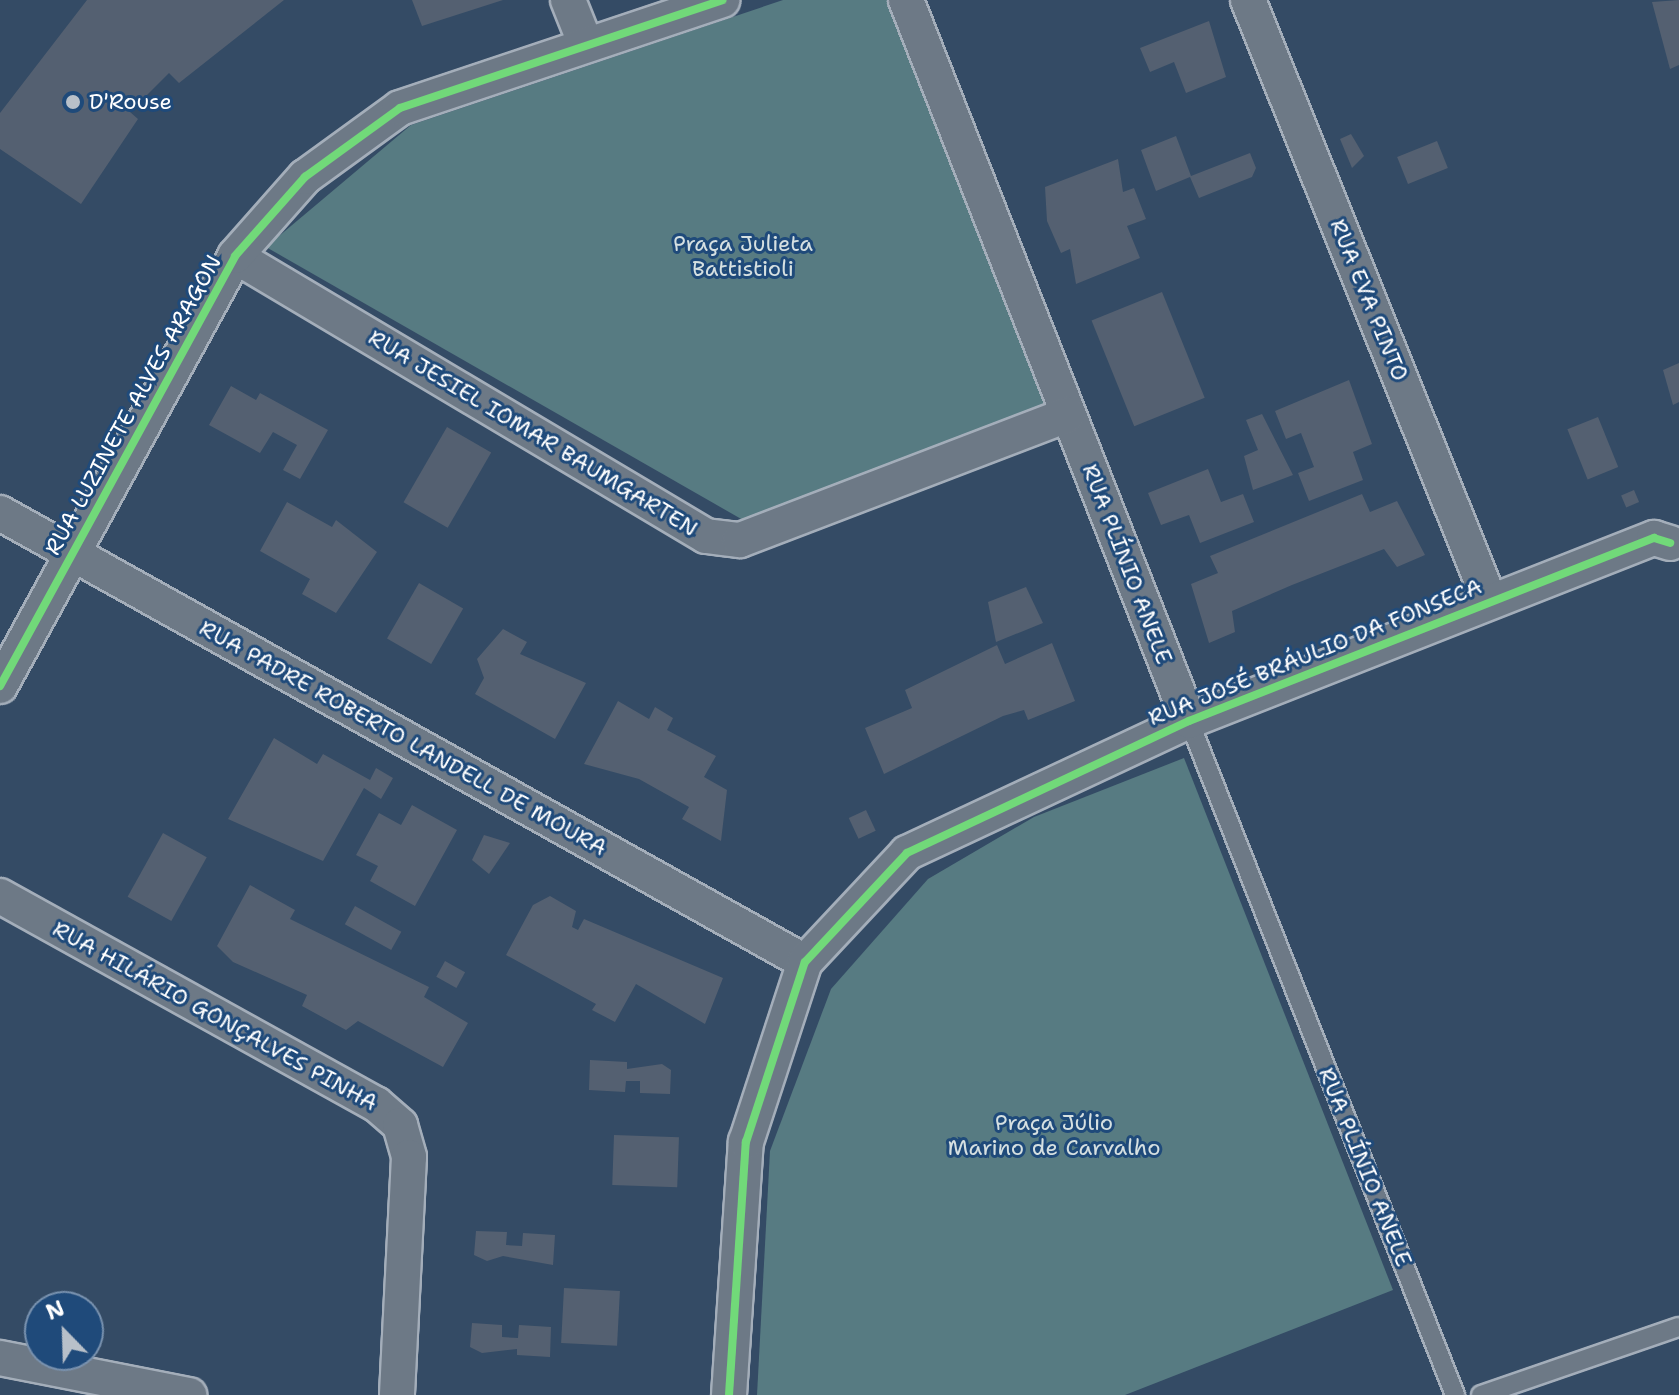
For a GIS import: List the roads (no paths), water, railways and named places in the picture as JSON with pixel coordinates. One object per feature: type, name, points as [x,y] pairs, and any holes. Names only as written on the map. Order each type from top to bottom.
[{"type":"street","points":[[568,0],[586,45]]},
{"type":"street","name":"RUA LUZINETE ALVES ARAGON","points":[[0,686],[235,256],[305,177],[400,108],[722,0]]},
{"type":"street","name":"RUA PLÍNIO ANELE","points":[[906,0],[1189,721]]},
{"type":"street","name":"RUA EVA PINTO","points":[[1248,0],[1489,599]]},
{"type":"street","name":"RUA JESIEL IOMAR BAUMGARTEN","points":[[235,256],[706,536],[740,540],[1068,415]]},
{"type":"street","name":"RUA PADRE ROBERTO LANDELL DE MOURA","points":[[0,513],[805,962]]},
{"type":"street","name":"RUA JOSÉ BRÁULIO DA FONSECA","points":[[729,1395],[746,1142],[805,962],[907,853],[1189,721],[1489,599],[1654,538],[1674,548]]},
{"type":"street","name":"RUA HILÁRIO GONÇALVES PINHA","points":[[0,896],[376,1104],[400,1125],[409,1157],[397,1395]]},
{"type":"street","points":[[0,1358],[189,1395]]},
{"type":"lane","name":"RUA PLÍNIO ANELE","points":[[1189,721],[1455,1395]]},
{"type":"lane","points":[[1481,1395],[1679,1327]]},
{"type":"place","name":"D'Rouse","points":[[73,102]]},
{"type":"park label","name":"Praça Julieta Battistioli","points":[[743,256]]},
{"type":"park label","name":"Praça Júlio Marino de Carvalho","points":[[1054,1134]]}]
